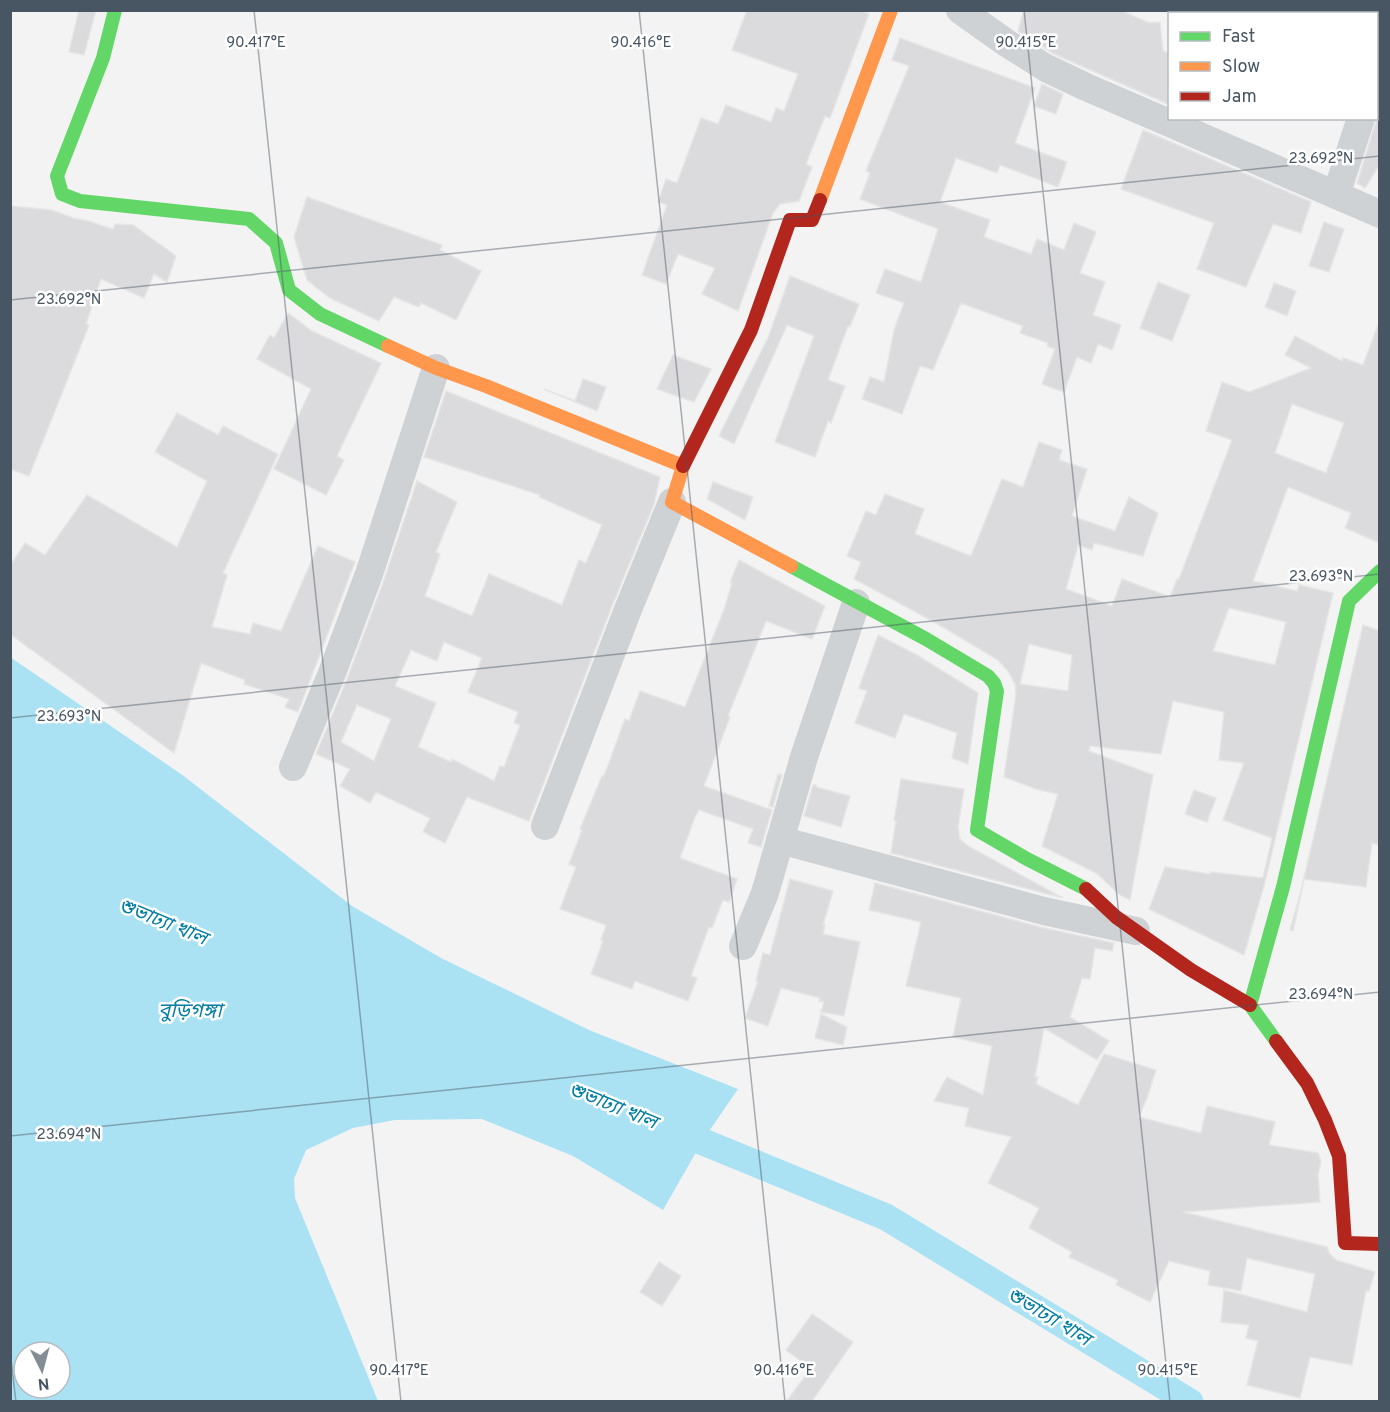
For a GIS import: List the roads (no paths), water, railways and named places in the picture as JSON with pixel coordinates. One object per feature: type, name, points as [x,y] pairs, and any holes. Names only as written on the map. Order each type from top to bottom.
[{"type":"street","points":[[115,10],[103,58],[57,176],[62,194],[80,201],[249,219],[276,243],[289,291],[320,314],[436,368],[683,465]]},
{"type":"street","points":[[545,826],[672,502],[683,465],[751,330],[790,220],[812,220],[891,10]]},
{"type":"street","points":[[960,10],[1046,68],[1380,214]]},
{"type":"street","points":[[1336,195],[1360,120]]},
{"type":"street","points":[[293,767],[332,673],[369,574],[436,368]]},
{"type":"street","points":[[672,502],[926,639],[988,676],[997,691],[977,830],[1088,890],[1116,917],[1191,970],[1250,1005],[1307,1083],[1325,1120],[1339,1156],[1345,1243],[1380,1244]]},
{"type":"street","points":[[1250,1005],[1283,887],[1349,602],[1380,571]]},
{"type":"street","points":[[743,946],[765,893],[804,757],[856,603]]},
{"type":"street","points":[[780,840],[1044,911],[1138,932]]},
{"type":"water","name":"বুড়িগঙ্গা","points":[[10,657],[181,774],[352,906],[441,958],[589,1030],[738,1089],[703,1140],[663,1210],[573,1156],[482,1119],[395,1120],[353,1128],[306,1150],[294,1179],[295,1198],[378,1401],[11,1401]]},
{"type":"waterway","name":"শুভাঢ্যা খাল","points":[[669,1128],[886,1217],[1190,1402]]}]
